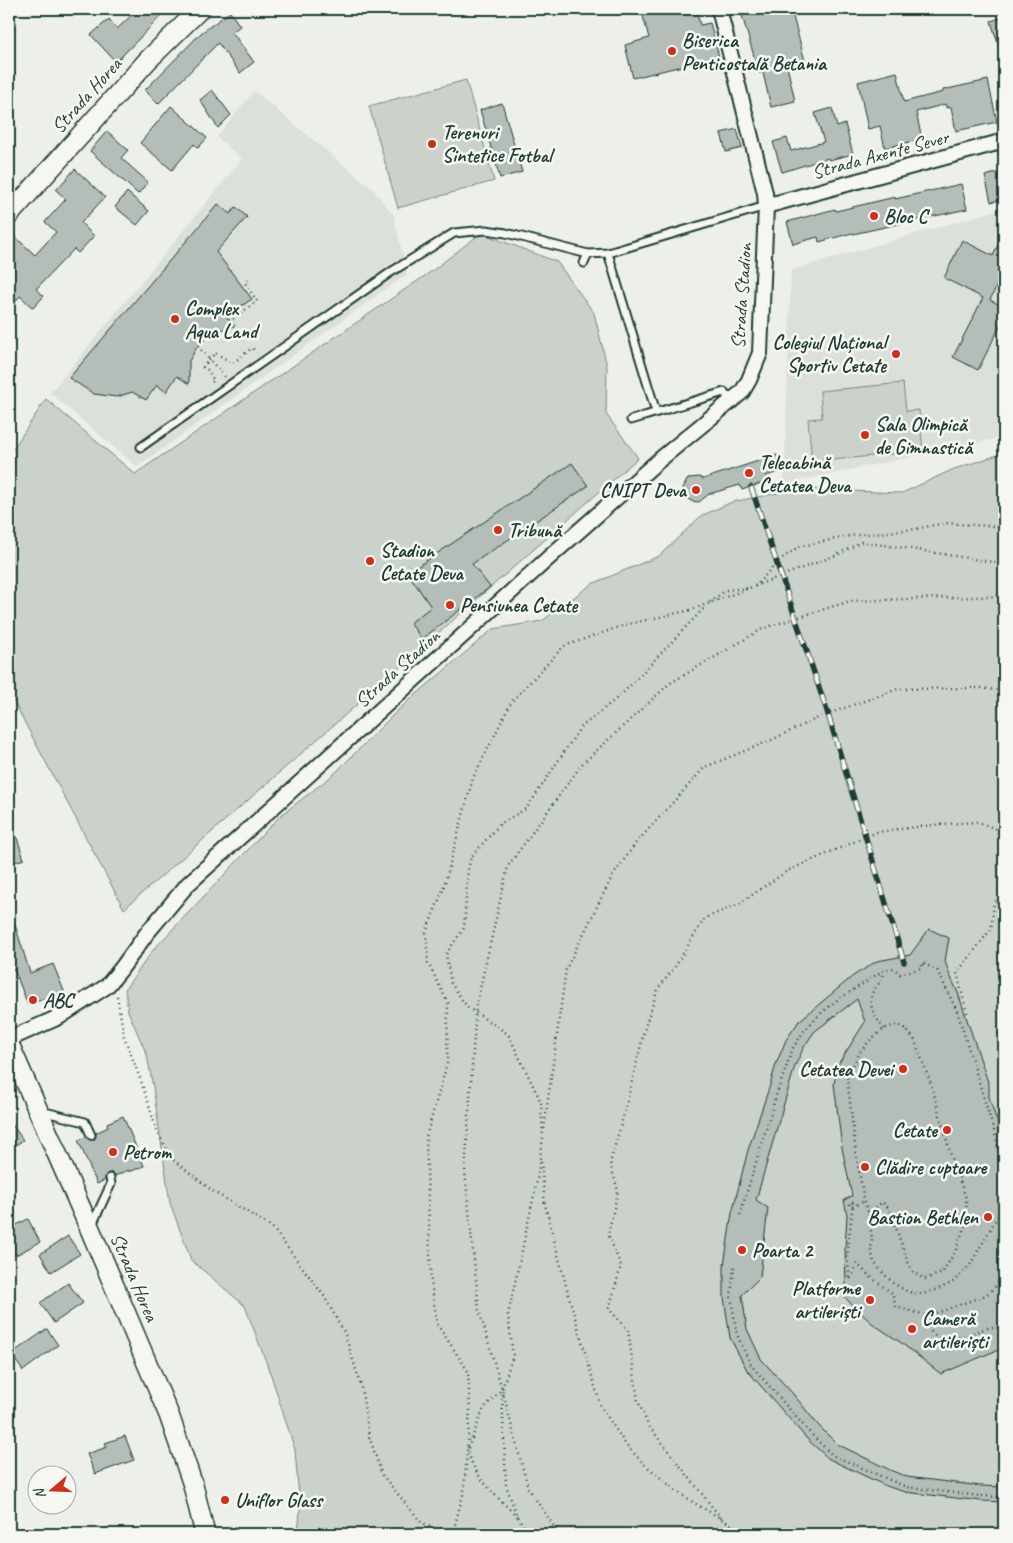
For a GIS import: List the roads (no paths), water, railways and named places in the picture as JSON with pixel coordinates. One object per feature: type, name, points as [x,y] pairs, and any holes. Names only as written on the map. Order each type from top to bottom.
[{"type":"main road","name":"Strada Horea","points":[[9,215],[148,60],[200,9]]},
{"type":"main road","name":"Strada Horea","points":[[9,1044],[169,1415],[193,1485],[205,1534]]},
{"type":"street","name":"Strada Stadion","points":[[9,1039],[59,1017],[107,986],[122,969],[147,933],[188,884],[554,553],[658,461],[742,392],[760,353],[766,206],[765,193],[719,9]]},
{"type":"street","name":"Strada Axente Sever","points":[[766,206],[1004,141]]},
{"type":"lane","points":[[141,447],[391,272],[454,233],[486,230],[506,233],[588,254],[608,253],[766,206]]},
{"type":"lane","points":[[608,253],[656,412]]},
{"type":"lane","points":[[584,263],[588,254]]},
{"type":"lane","points":[[631,420],[724,392],[732,402]]},
{"type":"lane","points":[[38,1111],[85,1122],[91,1135]]},
{"type":"lane","points":[[90,1229],[111,1184],[110,1178]]},
{"type":"railway","points":[[751,487],[826,708],[904,962]]},
{"type":"place","name":"Biserica Penticostală Betania","points":[[672,51]]},
{"type":"place","name":"Terenuri Sintetice Fotbal","points":[[432,144]]},
{"type":"place","name":"Bloc C","points":[[874,216]]},
{"type":"place","name":"Complex Aqua Land","points":[[175,319]]},
{"type":"place","name":"Colegiul Național Sportiv Cetate","points":[[896,354]]},
{"type":"place","name":"Sala Olimpică de Gimnastică","points":[[865,435]]},
{"type":"place","name":"Telecabină Cetatea Deva","points":[[749,473]]},
{"type":"place","name":"CNIPT Deva","points":[[696,490]]},
{"type":"place","name":"Tribună","points":[[498,530]]},
{"type":"place","name":"Stadion Cetate Deva","points":[[370,561]]},
{"type":"place","name":"Pensiunea Cetate","points":[[450,605]]},
{"type":"place","name":"ABC","points":[[33,1000]]},
{"type":"place","name":"Cetatea Devei","points":[[903,1069]]},
{"type":"place","name":"Cetate","points":[[947,1130]]},
{"type":"place","name":"Petrom","points":[[113,1152]]},
{"type":"place","name":"Clădire cuptoare","points":[[865,1167]]},
{"type":"place","name":"Bastion Bethlen","points":[[988,1217]]},
{"type":"place","name":"Poarta 2","points":[[742,1250]]},
{"type":"place","name":"Platforme artileriști","points":[[870,1300]]},
{"type":"place","name":"Cameră artileriști","points":[[912,1329]]},
{"type":"place","name":"Uniflor Glass","points":[[225,1500]]}]
